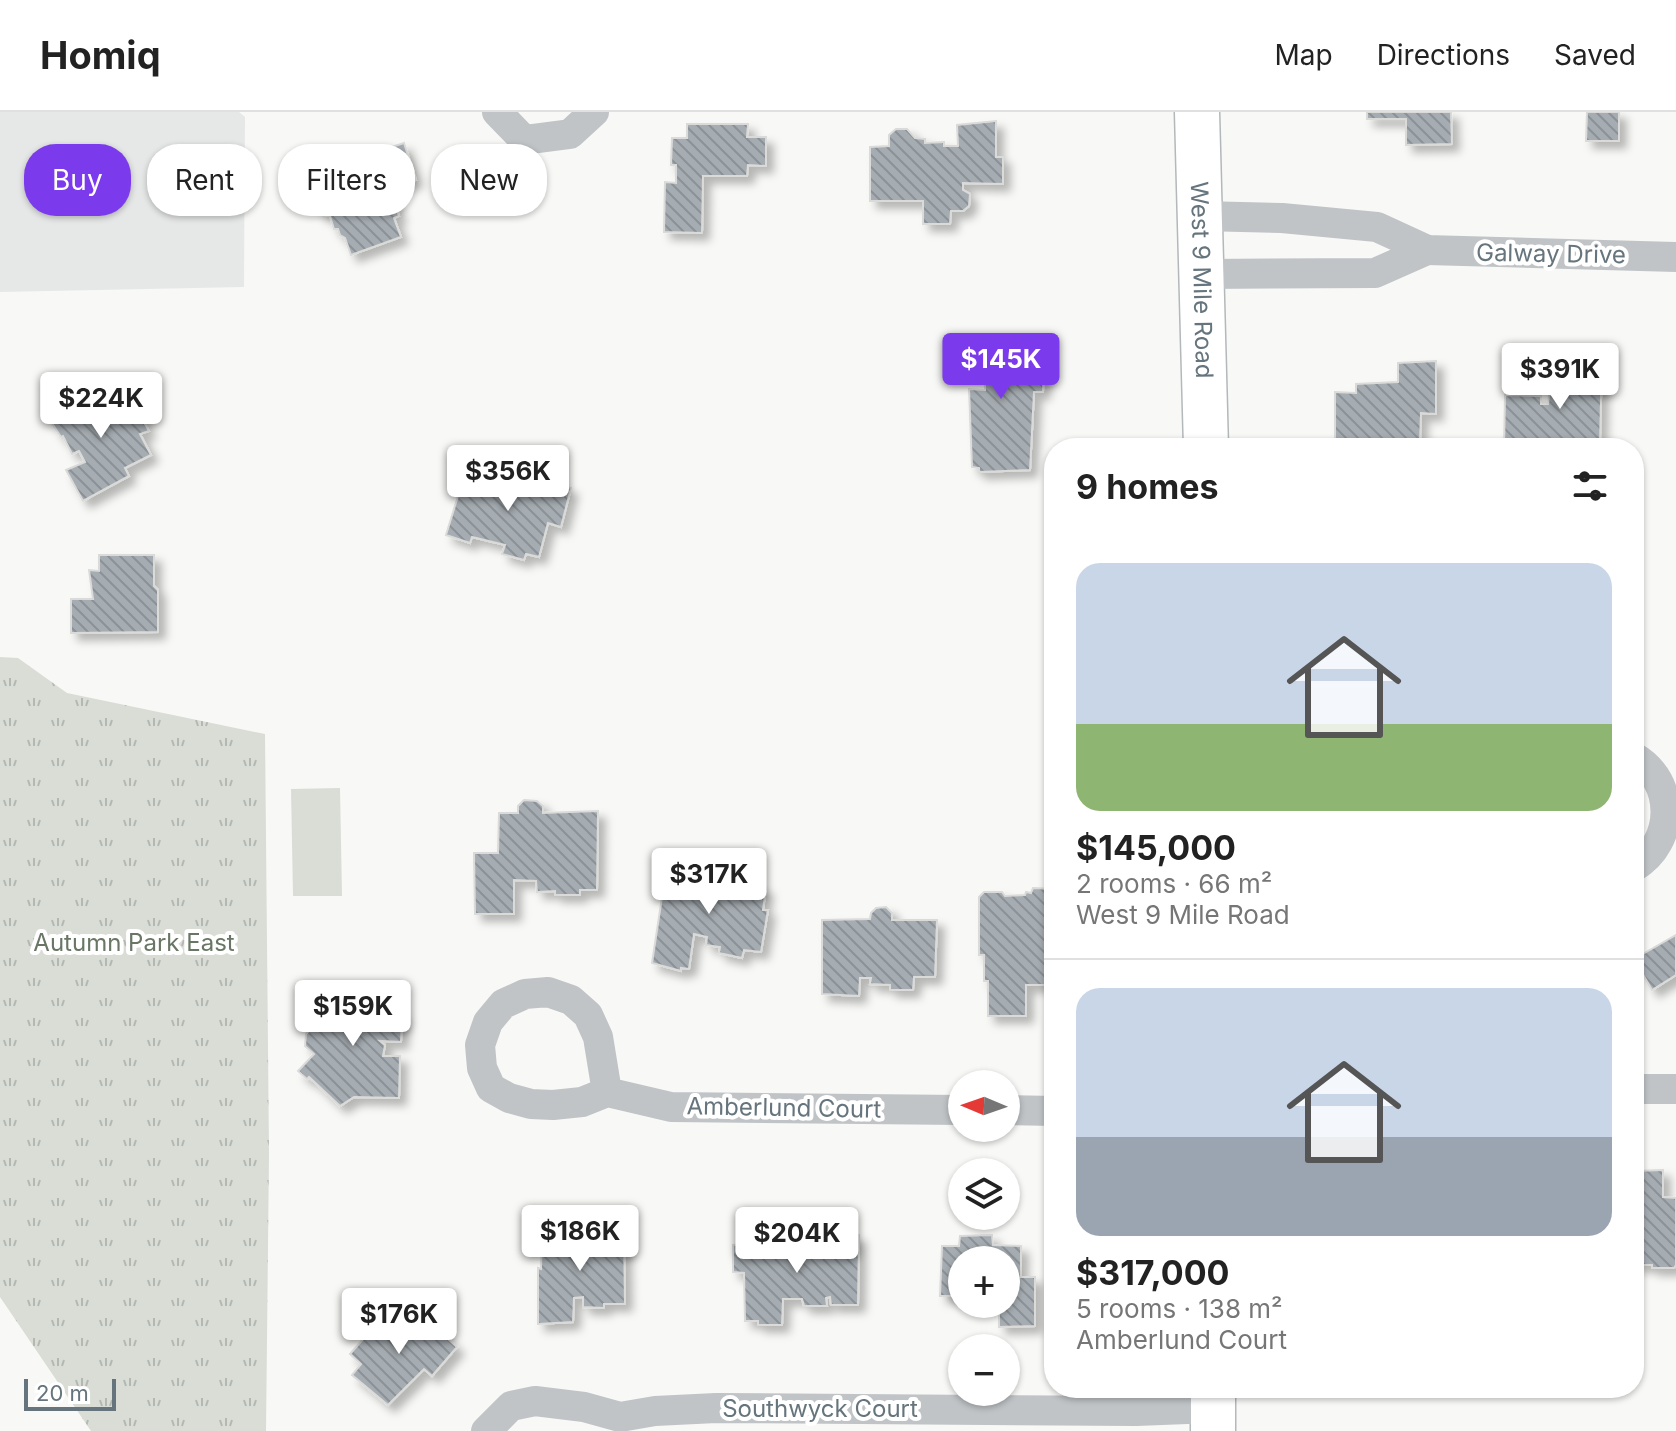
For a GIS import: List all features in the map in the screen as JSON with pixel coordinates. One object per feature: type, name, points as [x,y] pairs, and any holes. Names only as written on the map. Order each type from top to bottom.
[{"type":"street","points":[[497,112],[524,140],[570,134],[594,112]]},
{"type":"street","name":"West 9 Mile Road","points":[[1197,112],[1206,438]]},
{"type":"street","name":"Galway Drive","points":[[1201,216],[1282,218],[1377,227],[1427,250],[1676,257]]},
{"type":"street","name":"Galway Drive","points":[[1202,274],[1375,273],[1427,250]]},
{"type":"street","points":[[1644,761],[1662,777],[1671,794],[1673,811],[1671,830],[1662,846],[1644,862]]},
{"type":"street","name":"Amberlund Court","points":[[607,1092],[598,1037],[588,1015],[571,1000],[548,992],[525,994],[503,1004],[488,1022],[480,1045],[482,1068],[491,1088],[509,1098],[531,1104],[582,1102],[607,1092],[671,1107],[948,1110]]},
{"type":"street","points":[[1644,1089],[1676,1089]]},
{"type":"street","points":[[1020,1110],[1044,1111]]},
{"type":"street","name":"Southwyck Court","points":[[486,1431],[511,1406],[535,1401],[584,1407],[616,1424],[655,1411],[716,1408],[1213,1409]]},
{"type":"shaded area","points":[[0,112],[239,112],[245,117],[245,144],[147,144],[147,216],[244,216],[244,287],[0,292]]},
{"type":"green space","name":"Autumn Park East","points":[[0,657],[18,658],[67,693],[265,734],[269,1153],[266,1431],[91,1431],[0,1297]]},
{"type":"green space","points":[[340,788],[342,896],[293,896],[291,789]]},
{"type":"building","points":[[1367,112],[1451,112],[1452,144],[1406,145],[1406,119],[1367,119]]},
{"type":"building","points":[[1587,112],[1619,112],[1619,141],[1586,141]]},
{"type":"building","points":[[996,121],[996,157],[1003,157],[1003,184],[963,183],[963,190],[970,194],[969,206],[963,211],[951,211],[950,224],[923,224],[923,201],[870,201],[870,147],[889,146],[889,135],[896,129],[907,129],[915,138],[925,139],[925,143],[944,142],[944,146],[958,146],[957,125]]},
{"type":"building","points":[[687,124],[748,124],[747,137],[766,137],[766,166],[748,165],[747,176],[703,176],[702,233],[664,232],[665,182],[676,183],[676,165],[671,165],[672,138],[687,138]]},
{"type":"building","points":[[330,216],[399,216],[394,218],[401,237],[351,255],[345,238],[338,229],[334,229]]},
{"type":"building","points":[[956,339],[1033,339],[1034,359],[1044,360],[1043,392],[1034,392],[1030,470],[979,472],[979,468],[972,467],[969,389],[985,390],[985,371],[954,371]]},
{"type":"building","points":[[1579,353],[1602,354],[1600,438],[1504,438],[1505,395],[1541,396],[1541,404],[1548,404],[1549,395],[1564,395],[1564,356],[1579,356]]},
{"type":"building","points":[[1436,361],[1436,414],[1421,413],[1420,438],[1335,438],[1335,392],[1356,393],[1356,384],[1398,382],[1398,363]]},
{"type":"building","points":[[112,383],[129,414],[136,409],[149,431],[140,434],[151,455],[125,468],[129,476],[83,501],[66,470],[85,462],[79,451],[72,454],[48,417]]},
{"type":"building","points":[[466,470],[530,486],[532,478],[571,488],[561,527],[548,523],[539,557],[526,554],[524,560],[502,554],[505,545],[472,537],[470,543],[446,535]]},
{"type":"building","points":[[99,555],[154,555],[158,632],[71,633],[71,599],[93,599],[89,570],[99,571]]},
{"type":"building","points":[[524,800],[537,801],[543,806],[543,813],[598,811],[597,890],[580,890],[580,895],[555,895],[555,891],[537,892],[536,881],[514,880],[514,914],[475,914],[474,853],[498,853],[499,813],[518,813],[518,806]]},
{"type":"building","points":[[672,865],[741,872],[739,884],[766,888],[763,910],[768,910],[761,952],[744,950],[742,958],[719,953],[720,947],[706,945],[707,937],[694,934],[689,969],[681,968],[681,971],[652,963],[662,897],[668,899]]},
{"type":"building","points":[[1033,888],[1044,889],[1044,985],[1026,985],[1026,1016],[988,1016],[988,981],[984,981],[984,955],[979,955],[979,897],[984,892],[1002,892],[1005,896],[1031,893]]},
{"type":"building","points":[[886,907],[892,913],[892,920],[937,920],[935,977],[914,977],[913,990],[890,990],[890,985],[870,984],[871,978],[860,978],[859,996],[822,994],[822,920],[870,919],[876,908]]},
{"type":"building","points":[[1676,935],[1676,975],[1652,990],[1644,976],[1644,953]]},
{"type":"building","points":[[324,988],[369,989],[369,1014],[402,1014],[401,1042],[380,1041],[385,1045],[383,1056],[400,1056],[399,1098],[354,1097],[340,1106],[309,1077],[307,1079],[298,1071],[314,1054],[305,1046],[306,1034],[317,1026],[318,1006],[324,1005]]},
{"type":"building","points":[[1663,1170],[1663,1197],[1676,1198],[1674,1268],[1644,1265],[1644,1171]]},
{"type":"building","points":[[612,1224],[619,1224],[624,1231],[625,1304],[604,1304],[604,1308],[583,1307],[583,1297],[574,1298],[573,1322],[538,1324],[538,1268],[541,1269],[542,1235],[557,1234],[564,1228],[575,1229],[580,1237],[606,1237],[606,1229]]},
{"type":"building","points":[[859,1235],[858,1305],[831,1305],[830,1297],[826,1298],[827,1306],[804,1306],[802,1299],[783,1299],[782,1325],[758,1325],[758,1321],[745,1321],[744,1273],[733,1272],[733,1245],[785,1241],[788,1244],[810,1244],[810,1240],[829,1241],[832,1244],[832,1236]]},
{"type":"building","points":[[992,1235],[993,1245],[1021,1246],[1021,1277],[1035,1277],[1035,1326],[999,1327],[999,1318],[1020,1318],[1020,1246],[959,1246],[960,1236]]},
{"type":"building","points":[[942,1246],[948,1246],[948,1296],[940,1296]]},
{"type":"building","points":[[386,1313],[406,1331],[421,1315],[457,1347],[432,1376],[424,1369],[388,1405],[352,1375],[361,1364],[350,1354]]}]
